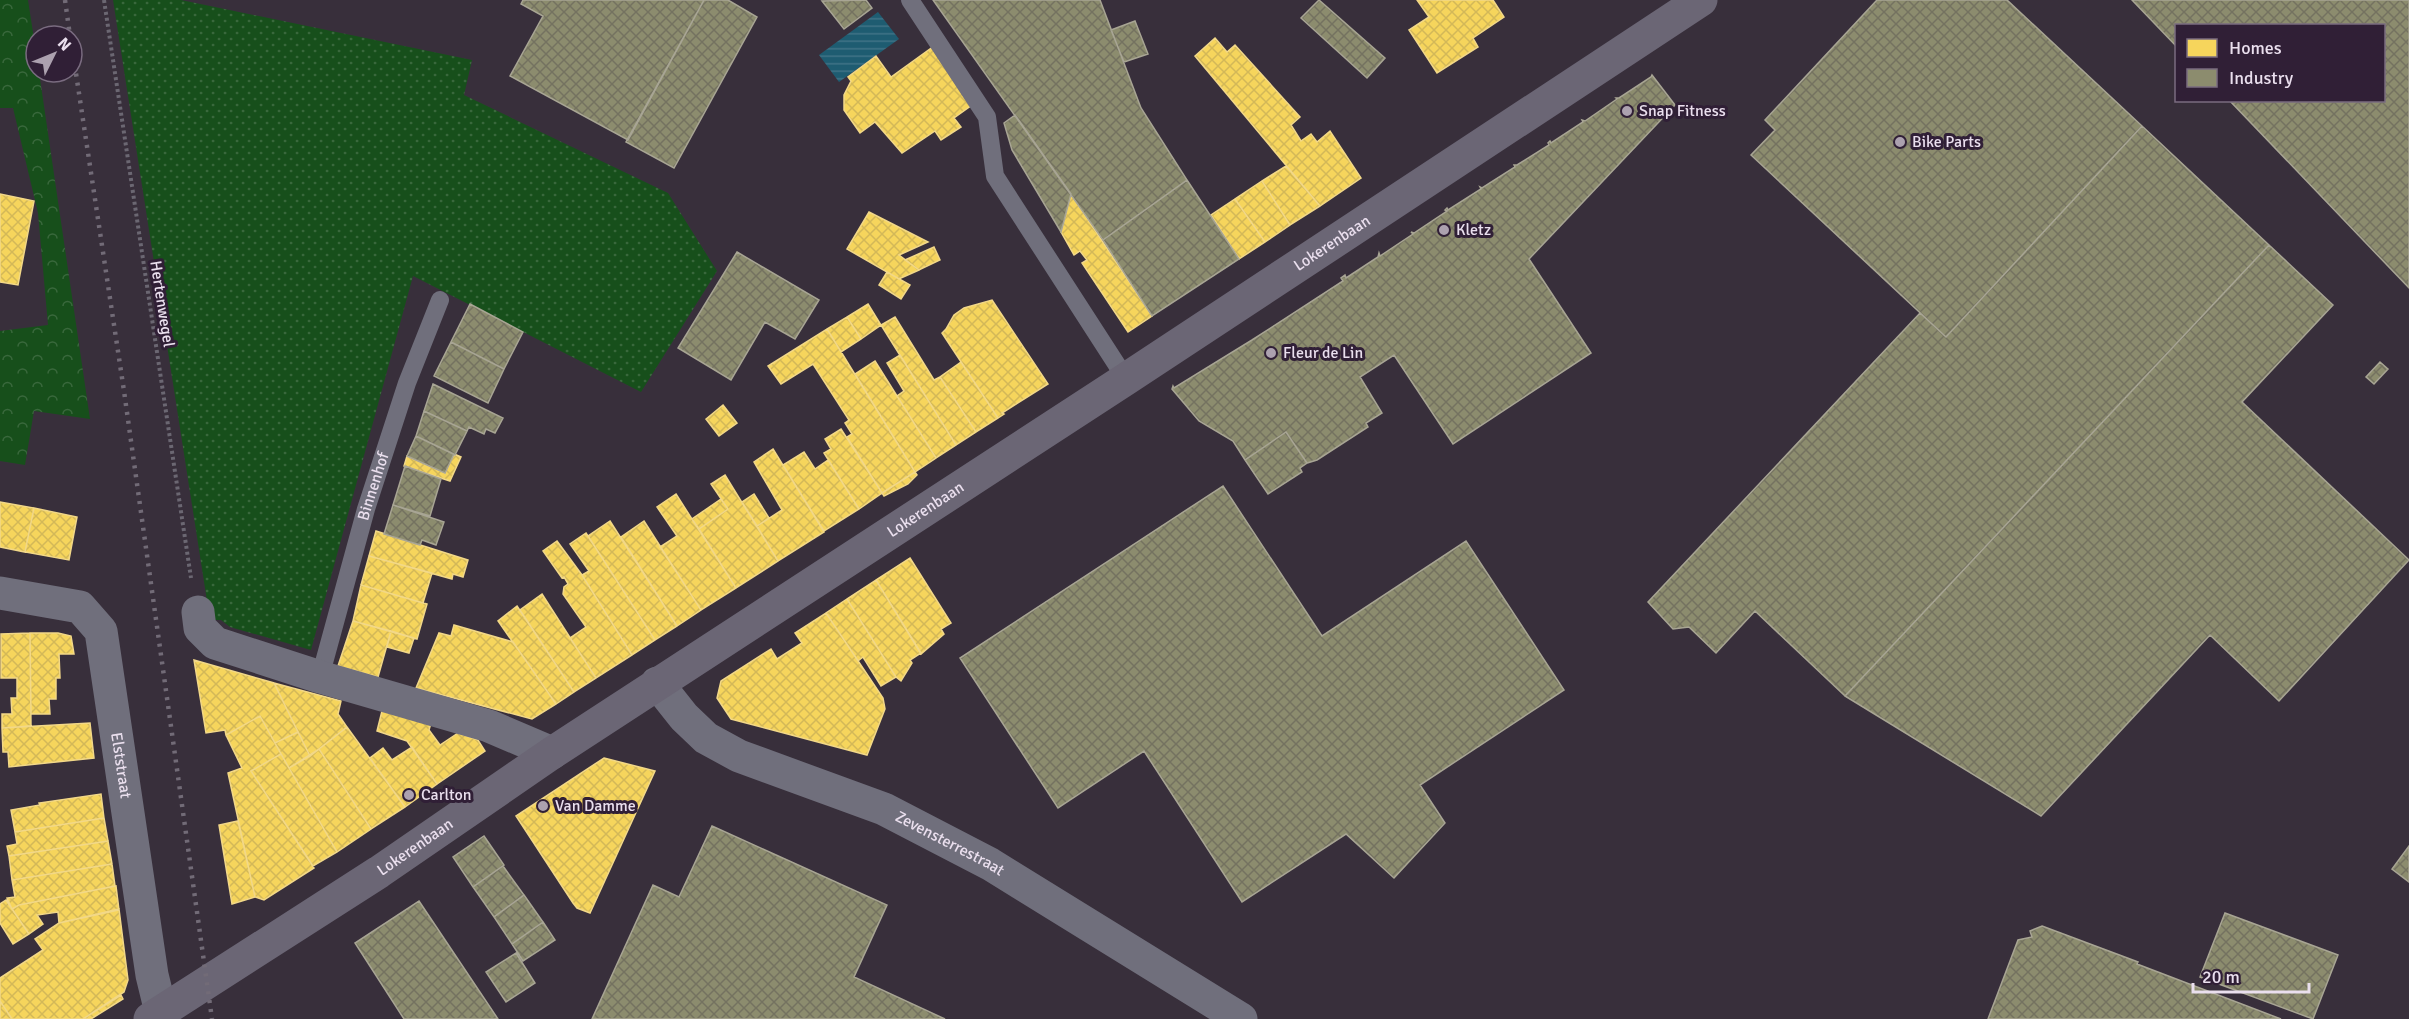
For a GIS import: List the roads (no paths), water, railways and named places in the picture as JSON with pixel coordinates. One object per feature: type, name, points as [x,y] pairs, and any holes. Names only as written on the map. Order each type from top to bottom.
[{"type":"street","name":"Lokerenbaan","points":[[156,1016],[379,872],[657,683],[1126,379],[1701,0]]},
{"type":"street","name":"Elststraat","points":[[0,593],[80,607],[101,631],[152,975],[156,1016]]},
{"type":"street","points":[[198,612],[200,628],[215,643],[320,677],[489,726],[552,753]]},
{"type":"street","name":"Zevensterrestraat","points":[[657,683],[684,717],[706,738],[740,756],[884,809],[990,864],[1242,1019]]},
{"type":"lane","points":[[910,0],[987,117],[995,176],[1126,379]]},
{"type":"lane","name":"Binnenhof","points":[[320,677],[366,509],[407,383],[440,300]]},
{"type":"water","points":[[878,12],[899,39],[839,82],[819,55]]},
{"type":"railway","points":[[65,0],[68,24]]},
{"type":"railway","points":[[78,84],[124,391],[212,1019]]},
{"type":"place","name":"Snap Fitness","points":[[1627,111]]},
{"type":"place","name":"Bike Parts","points":[[1900,142]]},
{"type":"place","name":"Kletz","points":[[1444,230]]},
{"type":"place","name":"Fleur de Lin","points":[[1271,353]]},
{"type":"place","name":"Carlton","points":[[409,795]]},
{"type":"place","name":"Van Damme","points":[[543,806]]}]
